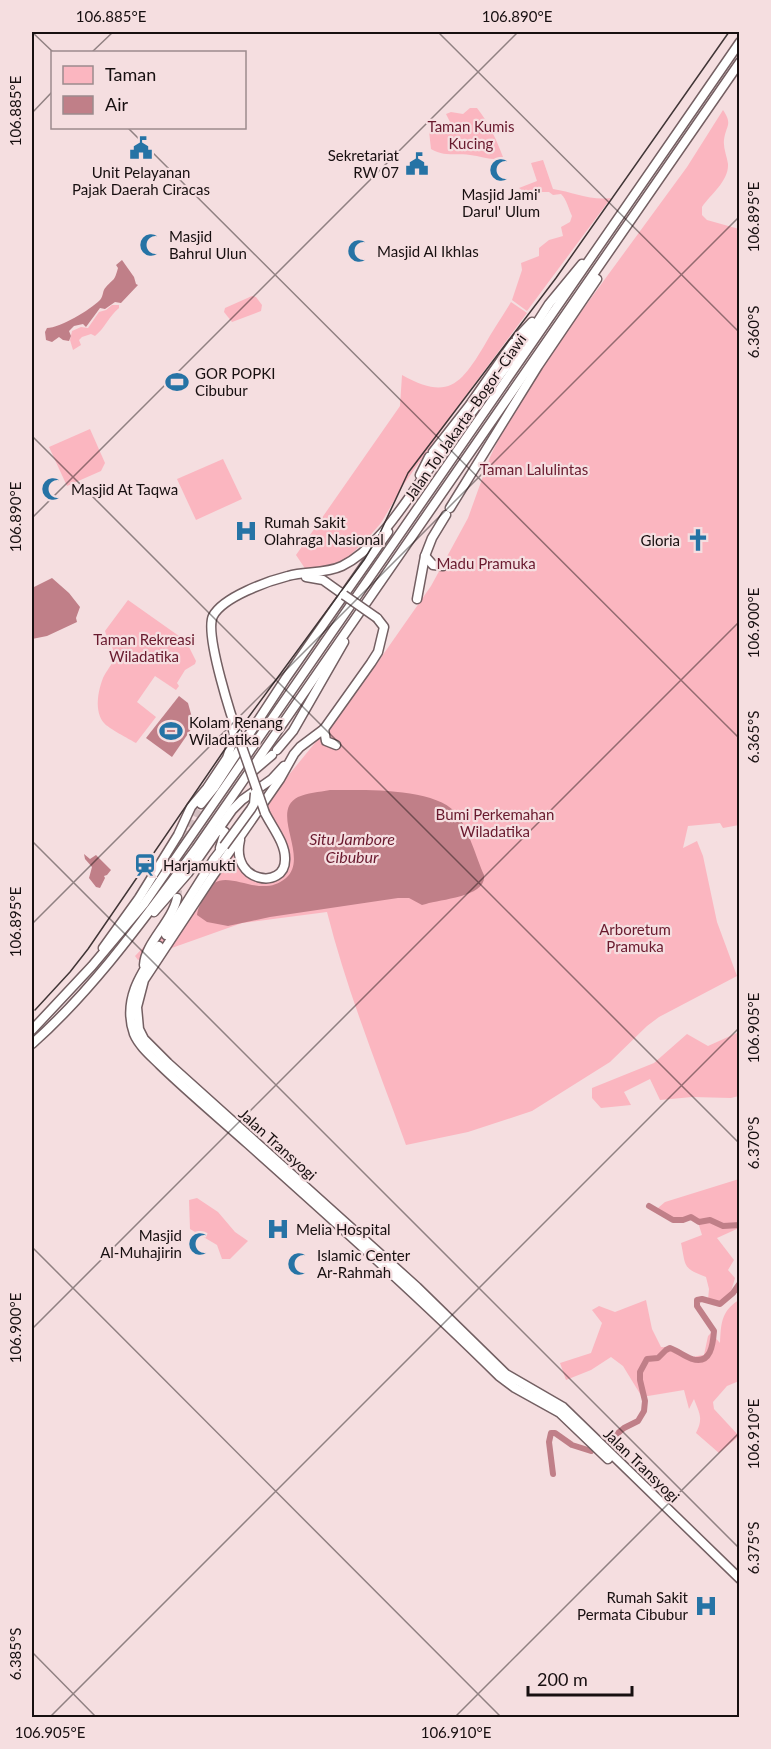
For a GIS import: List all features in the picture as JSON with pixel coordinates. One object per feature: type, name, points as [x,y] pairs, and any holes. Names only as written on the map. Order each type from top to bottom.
[{"type":"highway","name":"Jalan Tol Jakarta–Bogor–Ciawi","points":[[32,1030],[131,920],[172,864],[740,42]]},
{"type":"highway","name":"Jalan Tol Jakarta–Bogor–Ciawi","points":[[32,1044],[77,998],[130,938],[196,849],[740,62]]},
{"type":"highway","points":[[201,804],[383,540],[434,457],[515,341],[610,231]]},
{"type":"highway","points":[[417,599],[425,556],[432,538],[542,359],[611,258],[620,237]]},
{"type":"highway","points":[[434,457],[524,343],[549,304]]},
{"type":"highway","points":[[240,840],[240,861],[248,873],[255,878],[264,879],[274,876],[285,864],[284,852],[255,789],[232,720],[212,639],[210,625],[213,616],[231,599],[285,577],[298,573],[334,569],[351,561],[388,526],[409,496]]},
{"type":"highway","points":[[425,556],[433,565],[442,566]]},
{"type":"highway","name":"Jalan Transyogi","points":[[285,577],[315,577],[323,580],[377,618],[384,627],[378,652],[324,729],[294,754],[240,840],[144,969],[131,1000],[131,1018],[136,1038],[158,1063],[317,1200],[499,1376],[515,1388],[556,1401],[569,1412],[740,1579]]},
{"type":"highway","points":[[244,778],[275,752],[293,731],[366,602]]},
{"type":"highway","points":[[92,966],[107,940],[139,898],[178,835],[191,807],[227,758],[234,737],[232,720]]},
{"type":"highway","points":[[324,729],[326,741],[336,745]]},
{"type":"highway","points":[[130,938],[188,873],[216,831],[242,800],[272,779],[294,754]]},
{"type":"highway","name":"Jalan Transyogi","points":[[202,1099],[144,1039],[139,1029],[137,1007],[144,980],[214,859],[254,804],[255,789]]},
{"type":"highway","points":[[214,859],[226,834],[222,830],[216,831]]},
{"type":"highway","points":[[144,969],[146,954],[173,912],[177,898]]},
{"type":"highway","name":"Jalan Transyogi","points":[[535,1394],[568,1420],[740,1586]]},
{"type":"green space","name":"Taman Kumis Kucing","points":[[470,108],[477,108],[489,125],[503,157],[500,159],[465,154],[445,154],[431,149],[429,131],[450,122],[446,114],[451,112],[463,114]]},
{"type":"green space","name":"Bumi Perkemahan Wiladatika","points":[[723,110],[728,122],[724,143],[728,170],[723,182],[702,207],[702,215],[707,220],[739,229],[739,825],[723,828],[720,823],[688,826],[683,848],[697,841],[703,856],[717,922],[737,976],[659,1017],[610,1062],[532,1111],[468,1132],[406,1145],[353,1000],[327,912],[242,923],[138,960],[135,956],[217,871],[237,843],[237,857],[263,880],[287,864],[265,804],[359,689],[431,586],[468,518],[490,457],[512,411],[564,335],[687,167]]},
{"type":"green space","points":[[543,160],[553,189],[589,197],[611,198],[527,311],[512,300],[522,270],[521,263],[539,256],[539,248],[549,240],[563,236],[561,227],[570,222],[572,216],[561,194],[525,192],[519,188],[537,181],[531,163]]},
{"type":"green space","points":[[252,296],[256,297],[262,305],[261,311],[232,322],[224,312],[225,308]]},
{"type":"green space","points":[[511,302],[527,313],[404,484],[381,523],[344,561],[306,570],[296,555],[400,406],[402,375],[430,387],[451,385],[467,371],[475,360]]},
{"type":"green space","points":[[112,305],[119,305],[119,308],[102,329],[95,336],[91,334],[82,337],[79,340],[81,345],[73,350],[70,340],[72,331],[81,327],[88,328],[99,312]]},
{"type":"green space","points":[[90,429],[105,463],[101,471],[67,486],[49,447]]},
{"type":"green space","points":[[223,459],[242,499],[196,520],[177,479]]},
{"type":"green space","name":"Taman Rekreasi Wiladatika","points":[[128,600],[186,641],[196,661],[185,670],[177,683],[179,686],[176,690],[155,676],[137,702],[156,717],[136,743],[106,725],[98,707],[101,683],[114,657],[105,631]]},
{"type":"green space","points":[[739,1032],[739,1096],[660,1100],[650,1079],[624,1092],[631,1105],[601,1108],[592,1098],[592,1088],[654,1063],[687,1034],[708,1046]]},
{"type":"green space","points":[[739,1179],[739,1228],[717,1238],[734,1260],[728,1270],[735,1278],[730,1295],[718,1304],[708,1300],[709,1289],[706,1277],[689,1268],[685,1261],[681,1243],[702,1235],[697,1219],[670,1218],[658,1208],[665,1202]]},
{"type":"green space","points":[[197,1198],[218,1212],[235,1232],[248,1241],[230,1259],[222,1259],[217,1245],[190,1229],[189,1200]]},
{"type":"green space","points":[[646,1300],[652,1329],[661,1347],[677,1348],[691,1357],[704,1355],[708,1336],[711,1333],[720,1343],[725,1313],[739,1300],[739,1381],[727,1386],[713,1402],[714,1409],[739,1436],[719,1453],[696,1433],[700,1423],[699,1412],[694,1399],[689,1409],[684,1390],[642,1397],[623,1366],[611,1357],[591,1370],[566,1380],[560,1363],[591,1353],[602,1323],[592,1310],[599,1306],[615,1312]]},
{"type":"water","points":[[122,260],[138,285],[121,303],[115,302],[105,309],[100,308],[86,327],[83,324],[74,326],[69,331],[71,336],[69,341],[59,337],[52,342],[46,340],[47,328],[75,318],[100,300],[105,289],[115,278],[118,268],[116,265]]},
{"type":"water","points":[[52,578],[69,593],[80,607],[77,622],[47,636],[32,639],[32,588]]},
{"type":"water","name":"Kolam Renang Wiladatika","points":[[179,696],[188,703],[194,725],[172,757],[146,738]]},
{"type":"water","name":"Situ Jambore Cibubur","points":[[330,790],[414,794],[445,804],[455,812],[464,826],[484,875],[483,882],[471,893],[422,905],[409,898],[398,898],[270,917],[228,926],[207,922],[197,915],[210,888],[221,880],[267,886],[277,884],[286,878],[292,869],[294,859],[287,813],[290,804],[298,797]]},
{"type":"water","points":[[84,854],[90,859],[96,855],[111,870],[104,876],[100,888],[96,887],[89,878],[92,867]]},
{"type":"waterway","points":[[649,1206],[673,1220],[691,1217],[699,1222],[710,1220],[723,1226],[740,1225]]},
{"type":"waterway","points":[[606,1443],[624,1428],[638,1421],[644,1411],[645,1401],[640,1372],[647,1359],[658,1358],[670,1348],[692,1359],[698,1360],[707,1356],[712,1347],[714,1331],[697,1306],[697,1300],[702,1299],[720,1304],[733,1293],[740,1283]]},
{"type":"waterway","points":[[553,1474],[549,1442],[551,1433],[555,1433],[572,1445],[591,1451]]},
{"type":"tunnel","points":[[177,898],[186,837],[201,804]]},
{"type":"tram line","points":[[35,1010],[88,949],[223,752],[364,560],[379,535],[408,473],[556,278],[729,32]]},
{"type":"place","name":"Unit Pelayanan Pajak Daerah Ciracas","points":[[141,148]]},
{"type":"place","name":"Sekretariat RW 07","points":[[417,164]]},
{"type":"place","name":"Masjid Jami' Darul' Ulum","points":[[501,170]]},
{"type":"place","name":"Masjid Bahrul Ulun","points":[[151,245]]},
{"type":"place","name":"Masjid Al Ikhlas","points":[[359,251]]},
{"type":"place","name":"GOR POPKI Cibubur","points":[[177,382]]},
{"type":"place","name":"Masjid At Taqwa","points":[[53,489]]},
{"type":"place","name":"Rumah Sakit Olahraga Nasional","points":[[246,531]]},
{"type":"place","name":"Gloria","points":[[698,540]]},
{"type":"place","name":"Kolam Renang Wiladatika","points":[[171,731]]},
{"type":"place","name":"Harjamukti","points":[[145,865]]},
{"type":"place","name":"Melia Hospital","points":[[278,1229]]},
{"type":"place","name":"Masjid Al-Muhajirin","points":[[200,1244]]},
{"type":"place","name":"Islamic Center Ar-Rahmah","points":[[299,1264]]},
{"type":"place","name":"Rumah Sakit Permata Cibubur","points":[[706,1606]]},
{"type":"park label","name":"Taman Lalulintas","points":[[534,469]]},
{"type":"park label","name":"Madu Pramuka","points":[[486,563]]},
{"type":"park label","name":"Arboretum Pramuka","points":[[635,938]]}]
